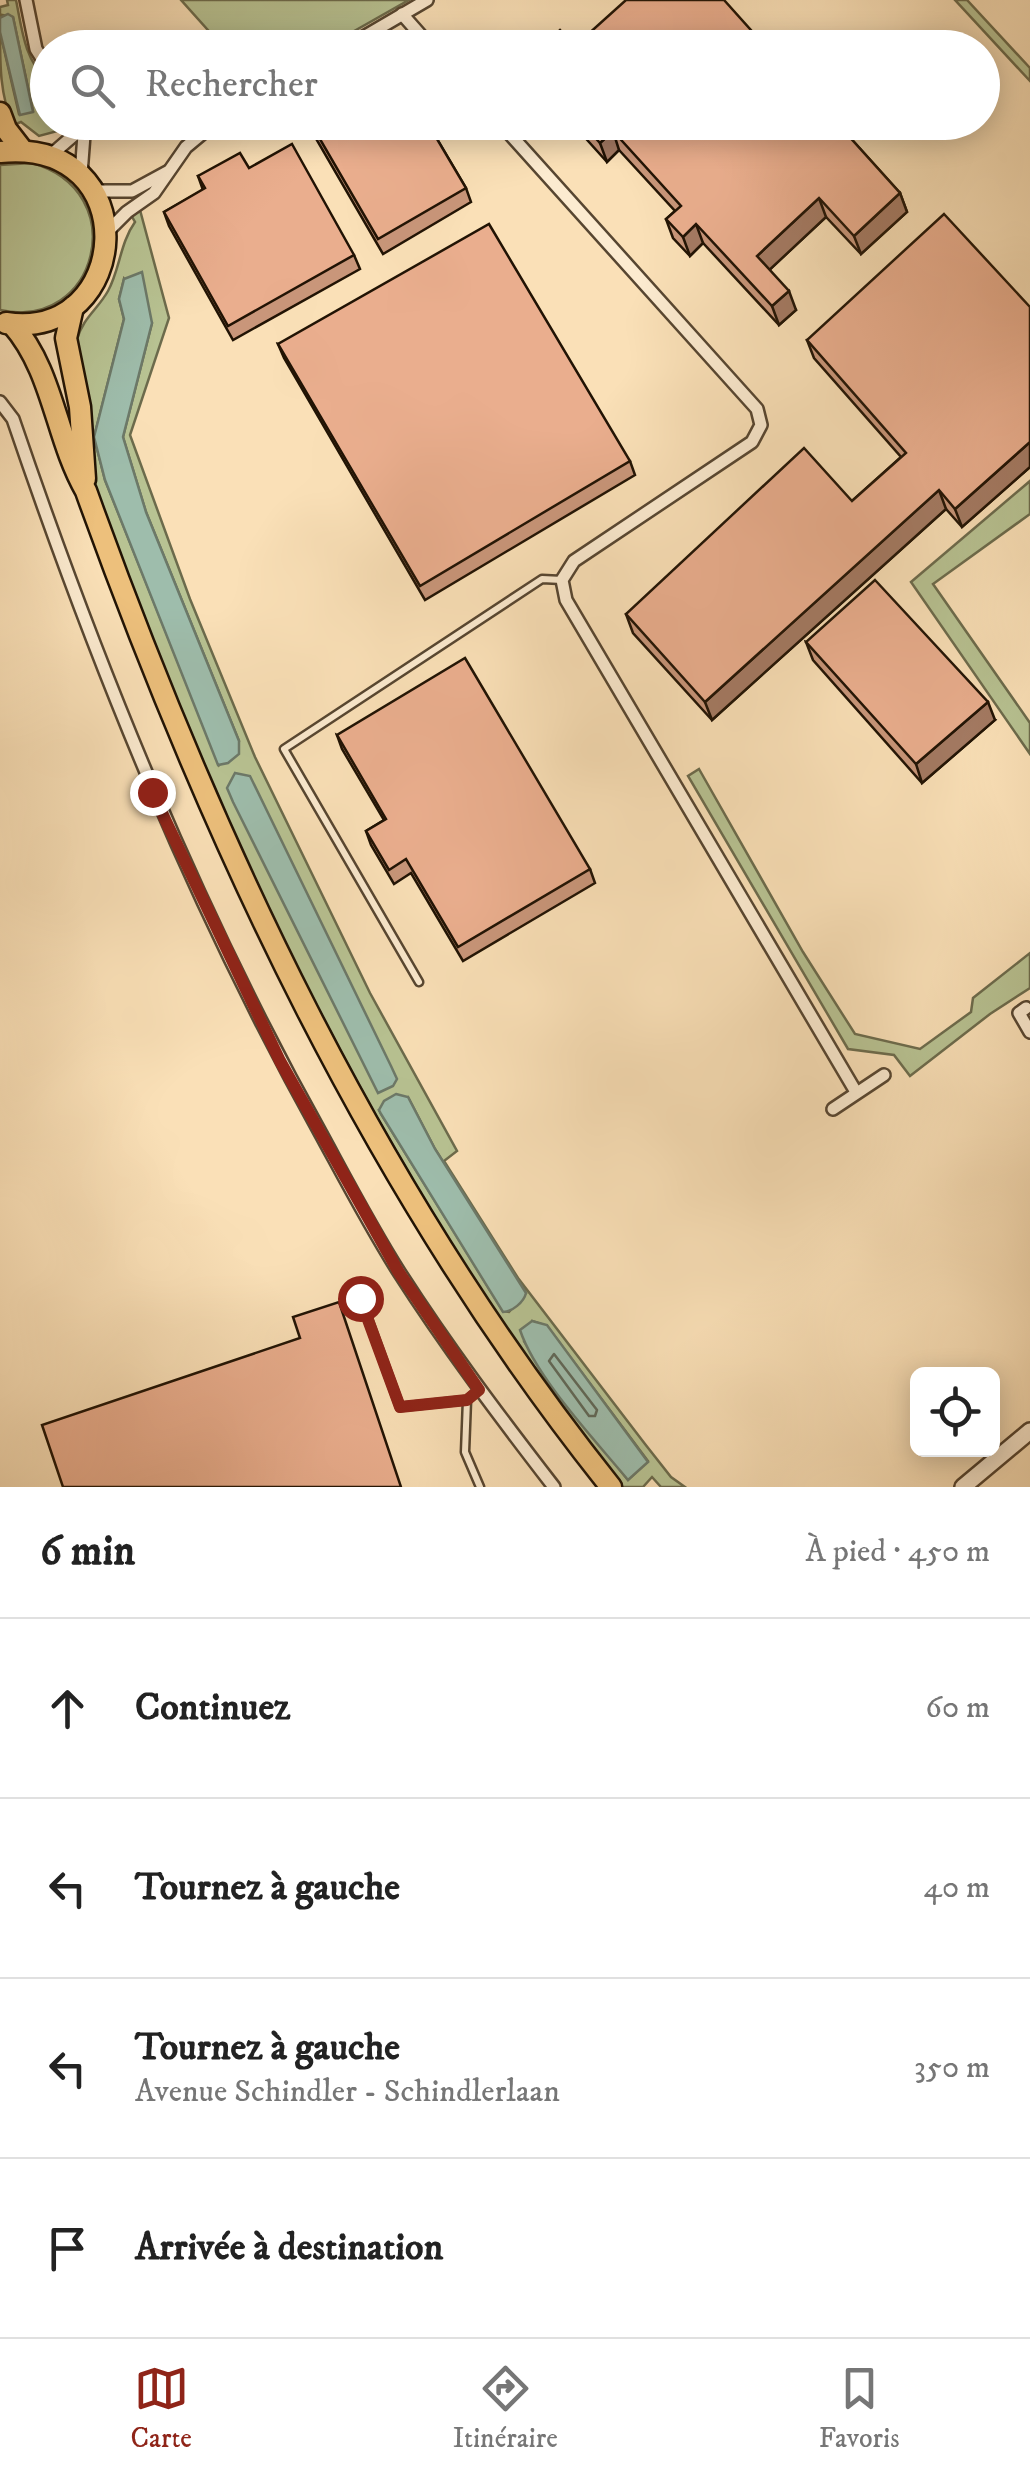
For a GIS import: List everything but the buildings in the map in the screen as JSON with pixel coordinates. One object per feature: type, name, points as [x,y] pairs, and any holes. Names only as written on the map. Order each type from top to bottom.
[{"type":"highway","points":[[0,113],[6,129],[23,151]]},
{"type":"highway","points":[[0,152],[50,155],[80,174],[104,211],[107,232],[105,256],[97,279],[72,307],[39,322],[6,323]]},
{"type":"highway","points":[[72,307],[66,338],[80,408],[86,492]]},
{"type":"highway","points":[[6,323],[32,348],[41,366],[74,470],[200,785],[327,1047],[452,1264],[524,1372],[611,1487]]},
{"type":"street","points":[[26,0],[32,30]]},
{"type":"street","points":[[375,30],[427,0]]},
{"type":"street","points":[[402,14],[416,30]]},
{"type":"street","points":[[50,155],[68,140]]},
{"type":"street","points":[[80,174],[84,140]]},
{"type":"street","points":[[107,232],[154,193],[194,140]]},
{"type":"street","points":[[516,140],[757,409],[761,425],[752,442],[574,560],[562,580],[566,600],[856,1092]]},
{"type":"street","points":[[94,191],[132,191],[167,172]]},
{"type":"street","points":[[0,402],[13,419],[68,578],[152,792],[280,1061],[388,1254],[479,1390],[554,1487]]},
{"type":"street","points":[[1026,1008],[1020,1013],[1030,1032]]},
{"type":"street","points":[[833,1109],[884,1075]]},
{"type":"street","points":[[963,1487],[1030,1431]]},
{"type":"lane","points":[[420,982],[284,749],[542,578],[562,580]]},
{"type":"lane","points":[[360,1298],[400,1407],[467,1400],[479,1390]]},
{"type":"lane","points":[[467,1400],[465,1452],[480,1487]]},
{"type":"green space","points":[[7,0],[16,0],[30,56],[30,97],[13,17],[0,18],[0,7],[8,5]]},
{"type":"green space","points":[[181,0],[409,0],[356,30],[208,30]]},
{"type":"green space","points":[[955,0],[967,0],[995,30],[983,30]]},
{"type":"green space","points":[[0,32],[19,114],[30,112],[30,129],[21,122],[13,125],[9,114],[3,91]]},
{"type":"green space","points":[[1000,36],[1030,68],[1030,81],[1000,49]]},
{"type":"green space","points":[[32,163],[64,178],[83,201],[92,228],[91,255],[80,281],[61,300],[34,311],[0,310],[0,165]]},
{"type":"green space","points":[[140,210],[169,318],[130,435],[190,599],[255,757],[370,993],[457,1151],[444,1161],[518,1278],[671,1477],[685,1487],[661,1487],[652,1477],[643,1487],[621,1487],[500,1318],[391,1142],[341,1051],[248,866],[194,747],[97,501],[69,341],[77,339],[108,291],[135,222],[131,215]],"holes":[[[124,279],[152,323],[123,437],[146,512],[239,741],[219,765],[105,480],[94,437],[124,319],[119,299]],[[408,1097],[435,1149],[526,1293],[509,1312],[503,1311],[379,1110]],[[532,1321],[547,1326],[648,1461],[628,1480],[554,1388],[524,1341]]]},
{"type":"green space","points":[[1030,481],[1030,514],[933,584],[1030,723],[1030,754],[911,582]]},
{"type":"green space","points":[[699,769],[803,952],[855,1034],[920,1049],[971,1012],[973,998],[1030,953],[1030,988],[910,1076],[894,1055],[848,1049],[688,776]]},
{"type":"water","points":[[8,14],[13,17],[30,113],[20,115],[0,18]]},
{"type":"water","points":[[142,272],[152,323],[123,437],[146,512],[239,741],[239,754],[218,765],[105,480],[94,437],[124,319],[119,299],[124,279]]},
{"type":"water","points":[[235,773],[250,776],[397,1079],[393,1086],[378,1093],[233,802],[227,788]]},
{"type":"water","points":[[396,1094],[408,1097],[435,1149],[526,1293],[510,1310],[503,1312],[381,1114],[384,1101]]},
{"type":"water","points":[[532,1321],[547,1325],[648,1462],[628,1480],[539,1368],[520,1330]]},
{"type":"route","points":[[152,792],[280,1061],[398,1271],[479,1390],[467,1400],[400,1407],[360,1298]]}]
